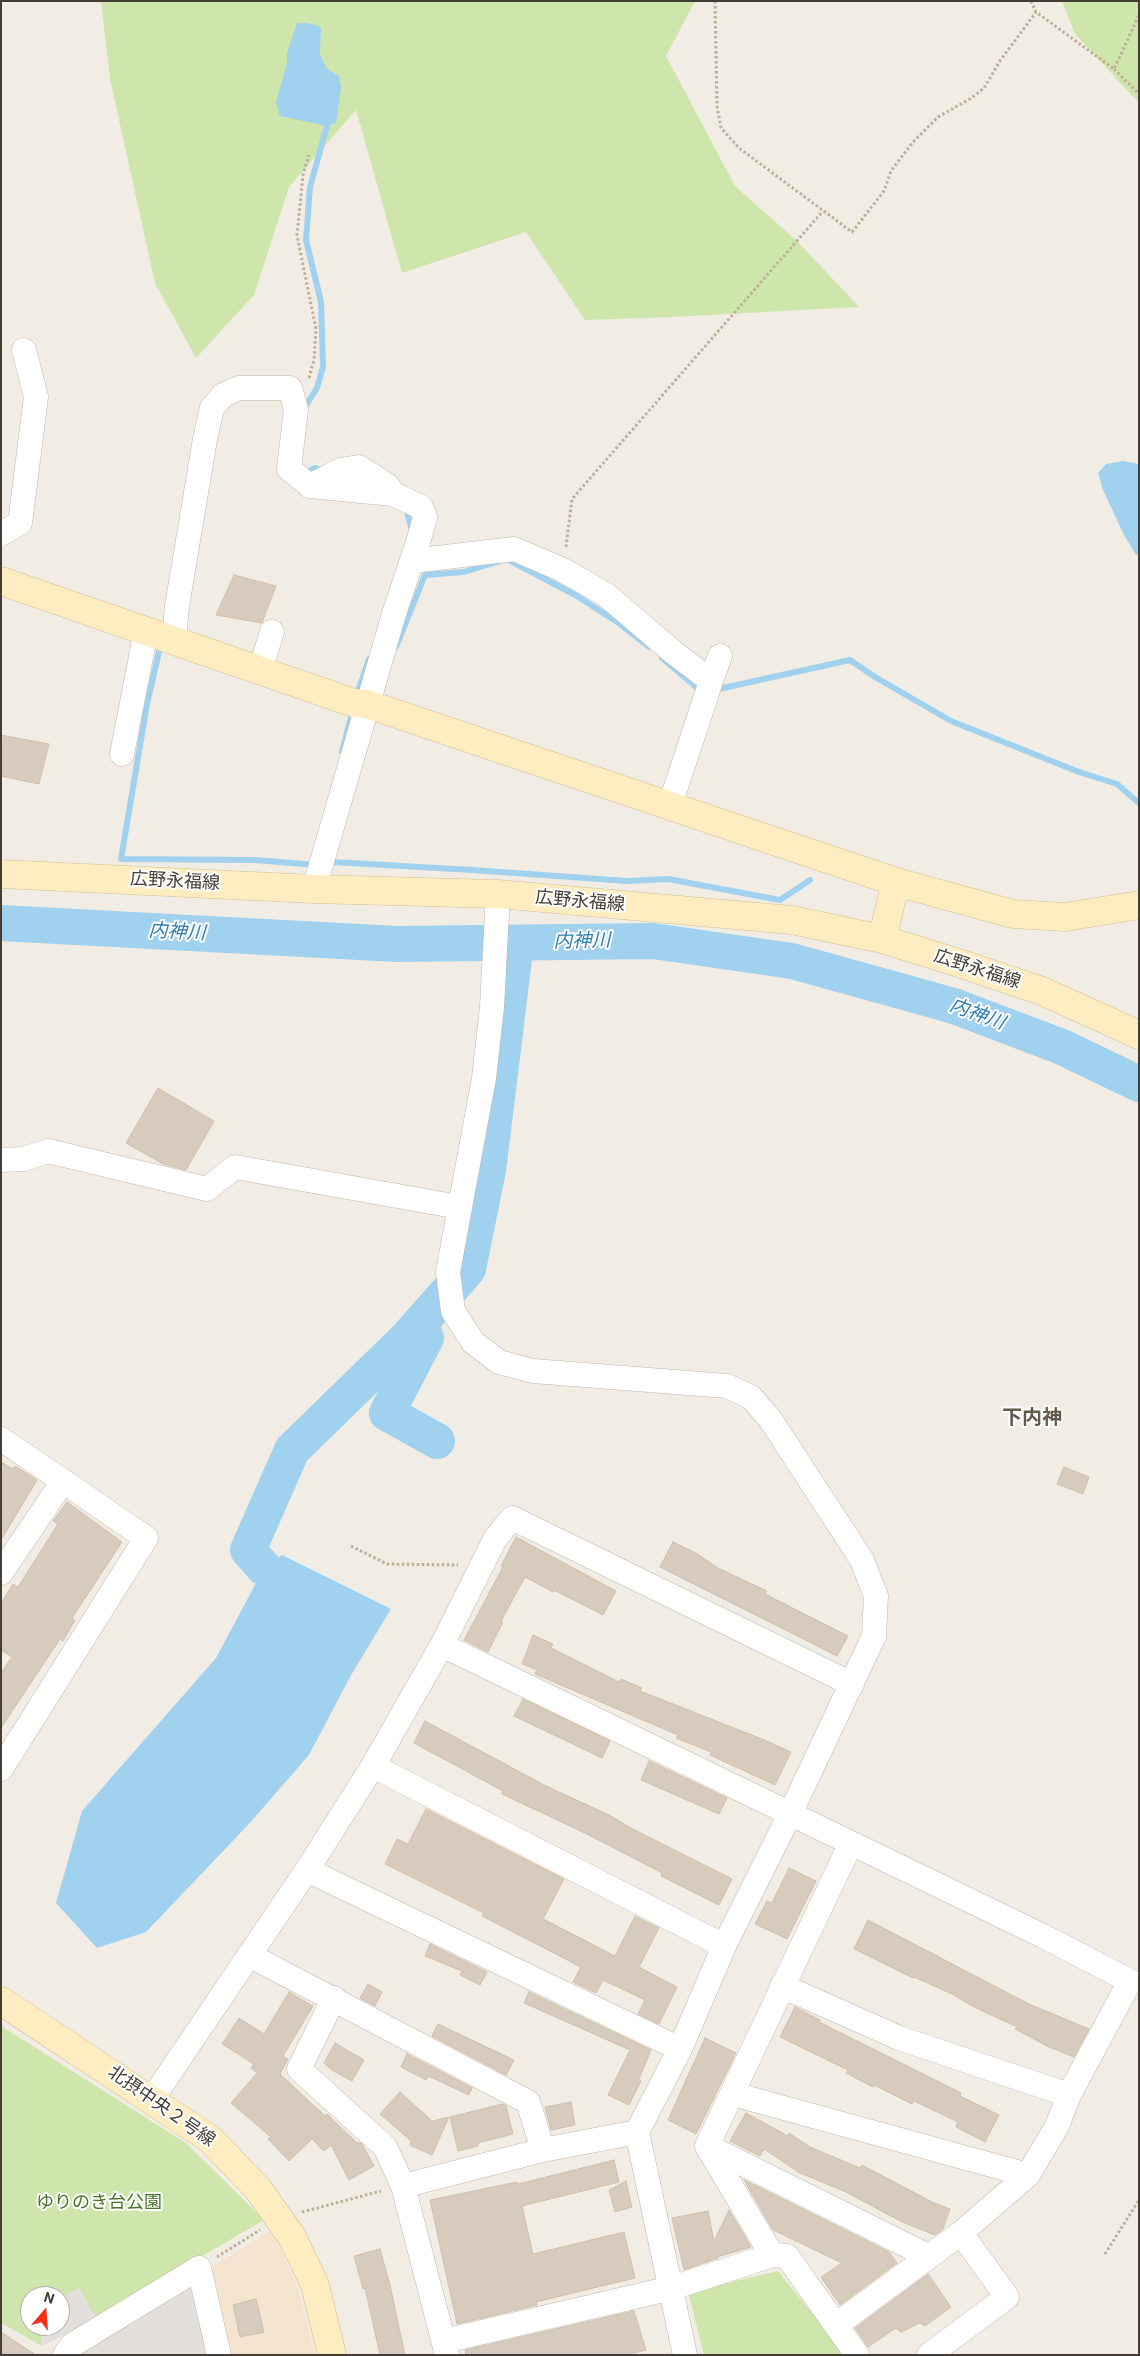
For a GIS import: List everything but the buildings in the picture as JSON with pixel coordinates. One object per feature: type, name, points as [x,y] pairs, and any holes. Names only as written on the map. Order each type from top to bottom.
[{"type":"street","points":[[1,534],[20,523],[22,514],[36,397],[24,350]]},
{"type":"street","points":[[174,640],[177,606],[212,408],[223,396],[239,388],[290,388],[296,409],[289,469],[310,486],[393,494],[421,506],[425,517],[367,704],[314,888]]},
{"type":"street","points":[[412,561],[514,549],[562,570],[605,594],[673,652],[712,681]]},
{"type":"street","points":[[1,581],[354,702],[367,704],[896,882],[1013,914],[1065,917],[1139,905]]},
{"type":"street","points":[[122,754],[146,631]]},
{"type":"street","points":[[260,670],[272,632]]},
{"type":"street","points":[[670,805],[720,656]]},
{"type":"street","name":"広野永福線","points":[[1,874],[314,888],[498,902],[792,920],[882,938],[1042,991],[1139,1034]]},
{"type":"street","points":[[882,938],[896,882]]},
{"type":"street","points":[[498,902],[492,1007],[484,1078],[448,1272],[453,1311],[473,1342],[499,1362],[533,1371],[727,1386],[751,1397],[770,1419],[862,1560],[876,1596],[874,1636],[790,1814],[724,1946],[680,2049],[637,2132],[685,2355]]},
{"type":"street","points":[[1,1160],[24,1159],[48,1151],[208,1189],[234,1167],[459,1206]]},
{"type":"street","points":[[1,1439],[146,1538],[1,1769]]},
{"type":"street","points":[[1,1573],[63,1481]]},
{"type":"street","points":[[152,2098],[307,1870],[373,1766],[442,1645],[495,1539],[512,1518],[852,1684]]},
{"type":"street","points":[[442,1645],[851,1843],[1130,1981],[1069,2095],[1057,2126],[1028,2175],[961,2232],[836,2325]]},
{"type":"street","points":[[373,1766],[724,1946]]},
{"type":"street","points":[[707,2146],[851,1843]]},
{"type":"street","points":[[307,1870],[680,2049]]},
{"type":"street","points":[[249,1955],[334,1998],[528,2102],[543,2150]]},
{"type":"street","points":[[782,1986],[899,2038],[1069,2095]]},
{"type":"street","points":[[334,1998],[299,2069],[385,2147],[403,2186],[446,2348],[672,2288],[772,2255],[787,2256],[857,2355]]},
{"type":"street","name":"北摂中央２号線","points":[[1,2001],[152,2098],[210,2139],[258,2189],[292,2237],[315,2285],[332,2355]]},
{"type":"street","points":[[733,2094],[1028,2175]]},
{"type":"street","points":[[403,2186],[543,2150],[637,2132]]},
{"type":"street","points":[[707,2146],[772,2255]]},
{"type":"street","points":[[707,2146],[928,2256]]},
{"type":"street","points":[[929,2355],[1008,2297],[961,2232]]},
{"type":"street","points":[[65,2355],[72,2345],[200,2268],[219,2355]]},
{"type":"path","points":[[715,1],[717,98],[721,128],[739,148],[852,232],[884,191],[891,171],[913,142],[938,118],[970,99],[984,88],[1000,61],[1036,12]]},
{"type":"path","points":[[1031,1],[1036,12],[1114,69],[1139,94]]},
{"type":"path","points":[[1114,69],[1139,15]]},
{"type":"path","points":[[290,388],[306,387],[314,360],[316,329],[297,235],[302,175],[309,155]]},
{"type":"path","points":[[562,570],[572,499],[823,211]]},
{"type":"path","points":[[351,1546],[387,1564],[482,1565]]},
{"type":"path","points":[[200,2268],[279,2218],[403,2186]]},
{"type":"path","points":[[1105,2254],[1139,2200]]},
{"type":"shaded area","points":[[272,2230],[297,2286],[315,2355],[79,2355],[195,2277]]},
{"type":"shaded area","points":[[195,2277],[210,2355],[79,2355]]},
{"type":"shaded area","points":[[79,2288],[96,2318],[70,2331],[70,2293]]},
{"type":"shaded area","points":[[41,2336],[61,2336],[42,2346]]},
{"type":"green space","points":[[101,1],[695,1],[666,56],[735,186],[798,242],[859,307],[585,320],[526,232],[402,273],[356,110],[289,187],[254,295],[196,358],[155,283],[110,79]]},
{"type":"green space","points":[[1062,1],[1139,1],[1139,103],[1075,34]]},
{"type":"green space","name":"ゆりのき台公園","points":[[1,2026],[186,2143],[264,2220],[70,2331],[70,2286],[20,2286],[20,2334],[1,2323]]},
{"type":"green space","points":[[778,2271],[846,2355],[704,2355],[688,2292]]},
{"type":"green space","name":"ゆりのき台公園","points":[[24,2336],[61,2336],[42,2346]]},
{"type":"water","points":[[297,23],[308,23],[321,27],[320,55],[327,69],[339,76],[341,88],[336,123],[327,126],[280,116],[276,102],[287,64],[287,53]]},
{"type":"water","points":[[1123,461],[1139,464],[1139,554],[1136,555],[1124,535],[1103,490],[1098,473],[1106,464]]},
{"type":"water","points":[[282,1555],[391,1609],[350,1677],[309,1755],[248,1825],[146,1932],[97,1948],[56,1903],[82,1811],[216,1658],[264,1568]]},
{"type":"waterway","points":[[303,410],[317,388],[323,367],[321,302],[306,240],[310,187],[327,126]]},
{"type":"waterway","points":[[302,475],[315,468],[325,472]]},
{"type":"waterway","points":[[406,508],[412,531]]},
{"type":"waterway","points":[[396,647],[425,575],[464,572],[507,559],[577,596],[617,622],[649,647]]},
{"type":"waterway","points":[[161,643],[147,704],[121,859],[255,860],[316,865]]},
{"type":"waterway","points":[[662,658],[702,692]]},
{"type":"waterway","points":[[356,697],[369,659]]},
{"type":"waterway","points":[[714,690],[850,660],[875,677],[951,721],[1079,772],[1117,784],[1139,803]]},
{"type":"waterway","points":[[342,752],[353,709]]},
{"type":"waterway","points":[[326,863],[472,870],[627,881],[668,879],[780,900],[810,880]]},
{"type":"waterway","name":"内神川","points":[[1,923],[397,944],[653,941],[792,961],[954,1006],[1062,1047],[1139,1084]]},
{"type":"waterway","points":[[264,1568],[248,1550],[292,1450],[406,1339],[468,1269],[488,1170],[516,943]]},
{"type":"waterway","points":[[422,1329],[426,1338],[387,1413],[437,1441]]},
{"type":"district","name":"下内神","points":[[1032,1419]]}]
